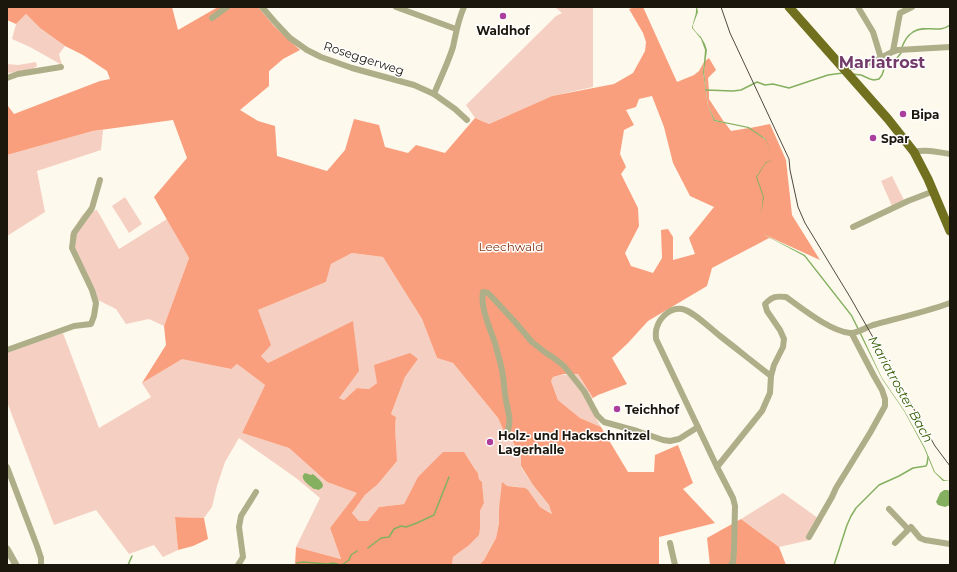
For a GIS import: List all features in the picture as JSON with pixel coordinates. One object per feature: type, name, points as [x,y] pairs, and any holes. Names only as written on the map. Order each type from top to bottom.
[{"type":"main road","points":[[789,7],[888,119],[914,152],[934,191],[950,231]]},
{"type":"street","points":[[212,18],[227,7]]},
{"type":"street","name":"Roseggerweg","points":[[262,7],[290,38],[307,50],[321,57],[414,85],[434,94],[455,109],[467,120]]},
{"type":"street","points":[[396,7],[456,29]]},
{"type":"street","points":[[434,94],[453,46],[456,29],[464,7]]},
{"type":"street","points":[[858,7],[873,32],[881,58]]},
{"type":"street","points":[[896,51],[900,13],[912,7]]},
{"type":"street","points":[[848,73],[847,68],[866,64],[896,51],[950,47]]},
{"type":"street","points":[[7,78],[18,74],[61,67]]},
{"type":"street","points":[[914,152],[925,151],[950,154]]},
{"type":"street","points":[[7,350],[74,326],[91,324],[96,304],[92,290],[72,248],[74,233],[92,208],[100,180]]},
{"type":"street","points":[[853,227],[908,201],[934,191]]},
{"type":"street","points":[[504,434],[507,434],[509,429],[509,413],[505,400],[502,371],[482,299],[483,292],[488,293],[491,296],[532,342],[564,366],[584,391],[597,415],[604,422],[670,441],[679,439],[698,427]]},
{"type":"street","points":[[717,467],[762,411],[770,393],[771,376],[774,365],[783,347],[784,339],[780,330],[767,311],[765,304],[772,298],[777,296],[786,297],[831,327],[854,333],[950,303]]},
{"type":"street","points":[[731,565],[733,562],[734,551],[735,506],[733,498],[656,339],[657,325],[664,314],[673,309],[682,309],[690,313],[771,376]]},
{"type":"street","points":[[809,537],[832,498],[836,488],[885,406],[885,399],[882,390],[854,333]]},
{"type":"street","points":[[7,467],[37,546],[41,558],[41,565]]},
{"type":"street","points":[[238,565],[243,557],[239,527],[241,516],[256,492]]},
{"type":"street","points":[[889,509],[920,538],[950,544]]},
{"type":"street","points":[[895,542],[911,529]]},
{"type":"street","points":[[670,543],[674,565]]},
{"type":"street","points":[[7,548],[16,565]]},
{"type":"shaded area","points":[[555,7],[593,7],[593,87],[552,96],[489,124],[475,118],[466,105],[556,16],[562,13]]},
{"type":"shaded area","points":[[696,7],[698,12],[693,28],[701,37],[707,50],[704,72],[708,106],[703,72],[705,50],[701,39],[692,28]]},
{"type":"shaded area","points":[[26,14],[40,28],[65,46],[59,54],[62,65],[30,47],[12,39],[16,24]]},
{"type":"shaded area","points":[[36,62],[37,66],[30,71],[7,73],[7,64],[18,65]]},
{"type":"shaded area","points":[[708,106],[715,120],[749,127],[766,139],[773,160],[766,140],[748,128],[714,121]]},
{"type":"shaded area","points":[[103,130],[101,150],[37,171],[45,212],[7,236],[7,155],[93,131]]},
{"type":"shaded area","points":[[773,160],[766,163],[757,177],[764,197],[761,215],[763,197],[756,177],[766,162]]},
{"type":"shaded area","points":[[892,176],[904,200],[892,206],[881,181]]},
{"type":"shaded area","points":[[125,197],[142,224],[129,233],[112,206]]},
{"type":"shaded area","points":[[97,210],[119,249],[167,219],[189,258],[164,326],[149,319],[126,324],[116,309],[98,300],[79,258],[70,247],[70,235],[83,214]]},
{"type":"shaded area","name":"Mariatroster Bach","points":[[763,234],[805,255],[852,315],[882,378],[904,410],[925,448],[935,472],[944,480],[950,481],[943,481],[934,472],[924,448],[904,411],[882,379],[851,316],[804,256]]},
{"type":"shaded area","points":[[352,253],[383,257],[422,319],[437,358],[453,363],[498,418],[505,434],[510,437],[521,456],[521,467],[549,505],[553,514],[540,507],[528,491],[519,487],[507,486],[499,511],[499,523],[496,538],[484,560],[479,565],[452,565],[453,557],[468,546],[484,503],[482,482],[474,468],[412,489],[404,504],[379,507],[368,521],[359,521],[352,513],[365,495],[378,484],[397,461],[395,434],[396,417],[391,414],[405,377],[418,359],[369,389],[357,388],[344,400],[339,398],[353,322],[268,363],[261,356],[258,310],[326,282],[331,264]]},
{"type":"shaded area","points":[[63,333],[99,428],[151,397],[142,383],[182,358],[230,369],[237,364],[265,385],[242,433],[289,448],[327,482],[358,493],[330,528],[341,559],[296,547],[320,498],[296,478],[239,438],[225,462],[212,507],[204,518],[175,517],[178,550],[163,557],[154,545],[129,554],[96,510],[54,525],[7,402],[7,353]]},
{"type":"shaded area","points":[[578,374],[593,398],[588,404],[601,427],[580,418],[558,400],[551,381],[553,377]]},
{"type":"shaded area","points":[[305,473],[311,475],[313,474],[322,482],[323,486],[318,490],[314,489],[303,479],[303,475]]},
{"type":"shaded area","points":[[944,490],[948,490],[950,492],[950,505],[945,507],[938,505],[936,502],[940,493]]},
{"type":"shaded area","points":[[783,493],[822,521],[810,540],[779,547],[741,519]]},
{"type":"green space","name":"Leechwald","points":[[7,7],[172,7],[178,30],[218,7],[224,7],[227,9],[232,7],[258,7],[274,26],[300,50],[283,59],[269,71],[269,86],[240,110],[258,121],[275,126],[277,156],[327,171],[345,150],[354,119],[379,125],[385,147],[408,153],[416,145],[445,153],[475,118],[489,124],[552,96],[614,84],[633,73],[645,51],[646,42],[643,33],[629,9],[643,7],[677,82],[694,75],[699,71],[704,62],[703,72],[708,106],[714,121],[725,123],[731,131],[749,128],[766,140],[750,128],[770,124],[786,160],[792,215],[820,260],[763,234],[774,240],[769,238],[712,268],[707,286],[648,321],[612,358],[627,384],[593,398],[578,374],[564,374],[553,377],[551,381],[558,400],[580,418],[601,427],[628,472],[654,472],[655,455],[678,445],[693,483],[683,489],[715,523],[659,537],[659,565],[479,565],[484,560],[496,538],[499,523],[502,482],[507,486],[525,488],[540,507],[552,514],[549,505],[533,485],[521,466],[521,456],[510,437],[505,434],[498,418],[453,363],[437,358],[422,319],[383,257],[352,253],[331,264],[326,282],[258,310],[271,345],[261,356],[268,363],[353,321],[359,371],[339,398],[344,400],[357,388],[369,389],[377,383],[374,365],[410,353],[418,359],[405,377],[391,414],[396,417],[395,434],[397,461],[378,484],[365,495],[352,513],[359,521],[368,521],[379,507],[404,504],[418,477],[443,452],[464,452],[478,473],[479,479],[482,482],[484,503],[480,511],[479,535],[468,546],[453,557],[452,565],[295,565],[296,547],[341,559],[330,528],[357,493],[327,482],[289,448],[242,433],[265,385],[237,364],[231,369],[182,359],[142,383],[166,345],[164,326],[189,258],[154,197],[187,158],[173,120],[93,131],[7,155],[8,106],[14,114],[100,81],[110,79],[107,71],[83,55],[65,46],[40,28],[26,14],[16,24],[7,20]],"holes":[[[652,96],[664,127],[673,163],[690,196],[714,207],[689,238],[695,254],[673,260],[673,237],[668,229],[661,230],[662,258],[653,273],[631,266],[625,253],[639,226],[638,208],[621,174],[626,167],[620,154],[624,130],[634,125],[626,110],[636,107],[639,99]]]},
{"type":"green space","points":[[709,58],[716,70],[708,78],[709,99],[724,122],[715,120],[708,106],[704,72],[705,61]]},
{"type":"green space","points":[[175,517],[204,518],[208,539],[193,546],[178,550]]},
{"type":"green space","points":[[741,519],[779,547],[786,565],[710,565],[707,538]]},
{"type":"waterway","points":[[902,47],[906,38],[913,32],[923,29],[941,29],[950,25]]},
{"type":"waterway","points":[[852,74],[861,75],[874,80],[879,79],[887,62],[897,58],[901,53]]},
{"type":"waterway","points":[[706,90],[741,90],[757,82],[765,85],[773,84],[789,88],[828,75],[843,73]]},
{"type":"waterway","points":[[834,565],[847,525],[856,508],[879,485],[913,468],[926,466],[928,457]]},
{"type":"waterway","points":[[368,548],[381,538],[389,537],[394,529],[401,526],[406,527],[434,515],[449,477]]},
{"type":"waterway","points":[[342,565],[357,551]]},
{"type":"waterway","points":[[128,565],[132,556]]},
{"type":"waterway","points":[[297,563],[333,563],[341,565]]},
{"type":"tram line","points":[[721,7],[730,33],[789,159],[798,207],[805,223],[850,297],[935,446],[950,466]]},
{"type":"place","name":"Waldhof","points":[[503,16]]},
{"type":"place","name":"Bipa","points":[[903,114]]},
{"type":"place","name":"Spar","points":[[873,138]]},
{"type":"place","name":"Teichhof","points":[[617,409]]},
{"type":"place","name":"Holz- und Hackschnitzel Lagerhalle","points":[[490,442]]},
{"type":"district","name":"Mariatrost","points":[[882,62]]}]
